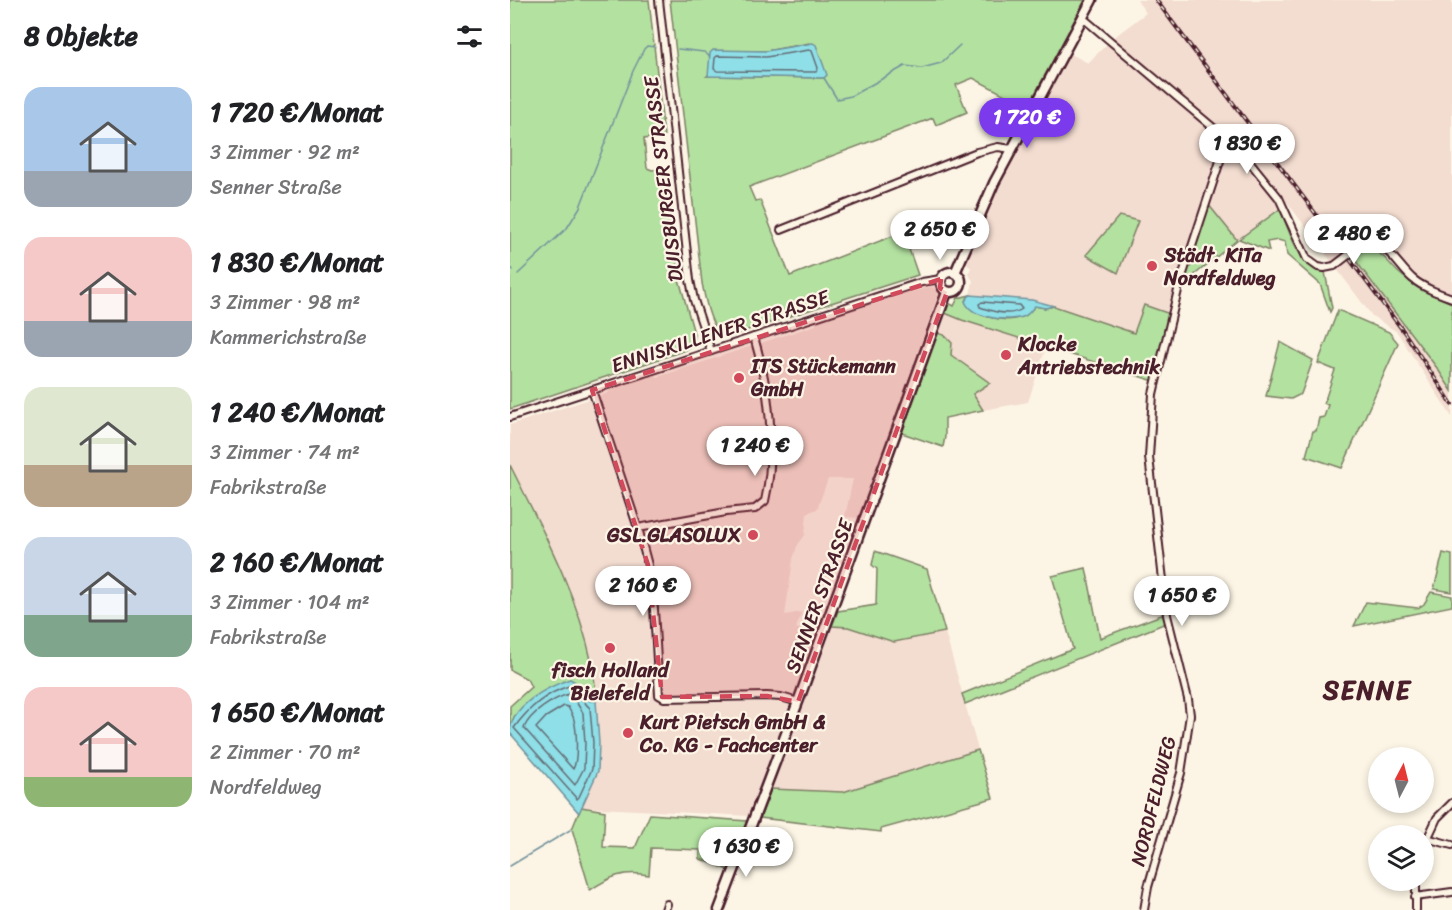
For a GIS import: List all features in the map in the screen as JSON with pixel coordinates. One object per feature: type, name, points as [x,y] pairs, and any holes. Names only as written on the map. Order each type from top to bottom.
[{"type":"street","name":"DUISBURGER STRASSE","points":[[659,0],[691,286],[711,351]]},
{"type":"street","points":[[955,273],[988,196],[1092,0]]},
{"type":"street","points":[[1083,18],[1249,159],[1279,198],[1307,259],[1317,267],[1334,266],[1360,246],[1369,243],[1382,247],[1413,279],[1452,298]]},
{"type":"street","name":"NORDFELDWEG","points":[[1144,910],[1148,887],[1181,773],[1190,715],[1167,615],[1149,457],[1153,396],[1179,286],[1229,140]]},
{"type":"street","points":[[781,230],[977,152],[998,147],[1012,149]]},
{"type":"street","points":[[946,273],[955,273],[960,276],[961,285],[956,292],[947,292],[942,288],[941,279],[946,273]]},
{"type":"street","name":"ENNISKILLENER STRASSE","points":[[510,417],[922,282],[941,279]]},
{"type":"street","name":"SENNER STRASSE","points":[[719,910],[798,702],[947,292]]},
{"type":"street","points":[[638,528],[719,513],[755,509],[765,501],[769,458],[769,404],[763,367],[754,337]]},
{"type":"street","points":[[592,390],[638,528],[652,585],[659,695],[664,698],[767,696],[798,702]]},
{"type":"street","points":[[1433,825],[1452,803]]},
{"type":"street","points":[[1434,840],[1452,845]]},
{"type":"street","points":[[1415,891],[1416,910]]},
{"type":"street","points":[[1415,897],[1452,892]]},
{"type":"highlighted area","points":[[941,279],[940,288],[947,292],[798,702],[767,696],[662,697],[648,565],[592,390]]},
{"type":"shaded area","points":[[1137,0],[1452,0],[1452,294],[1429,285],[1417,277],[1390,247],[1378,238],[1363,237],[1346,248],[1452,391],[1452,417],[1397,332],[1372,316],[1287,202],[1237,240],[1208,204],[1170,314],[1134,333],[1036,301],[970,295],[973,281],[969,274],[971,267],[967,265],[971,245],[996,191],[1069,53],[1088,63],[1113,38],[1146,13]],"holes":[[[1119,216],[1138,221],[1128,246],[1087,255]]]},
{"type":"shaded area","points":[[931,287],[937,289],[938,294],[859,518],[845,517],[853,479],[828,479],[817,509],[807,513],[805,535],[797,546],[793,559],[785,615],[802,612],[796,628],[816,635],[749,816],[581,807],[598,771],[599,743],[561,570],[510,465],[510,425],[608,393],[612,388],[653,375],[658,377],[816,325],[815,322],[903,293]]},
{"type":"shaded area","points":[[945,313],[1046,347],[1028,402],[983,410],[973,394],[989,383],[951,355],[944,335],[937,333]]},
{"type":"shaded area","points":[[832,626],[848,627],[894,642],[945,632],[978,750],[843,792],[771,789]]},
{"type":"green space","points":[[510,0],[649,0],[664,136],[644,139],[647,168],[652,170],[667,168],[679,279],[695,337],[693,344],[686,350],[510,409]]},
{"type":"green space","points":[[670,0],[1085,0],[1028,107],[973,78],[956,85],[967,112],[936,125],[933,118],[749,187],[755,201],[760,200],[790,276],[903,232],[918,275],[726,337],[716,329],[707,306],[702,283]],"holes":[[[809,43],[824,78],[707,76],[745,51],[766,51]]]},
{"type":"green space","points":[[1208,204],[1237,240],[1181,286]]},
{"type":"green space","points":[[1280,209],[1291,238],[1301,255],[1315,268],[1325,272],[1332,308],[1330,312],[1320,284],[1287,255],[1285,242],[1278,240],[1267,242],[1269,251],[1239,239]]},
{"type":"green space","points":[[1119,216],[1138,221],[1118,273],[1086,255]]},
{"type":"green space","points":[[1371,248],[1411,282],[1452,303],[1452,391],[1352,256],[1363,249]]},
{"type":"green space","points":[[970,295],[965,301],[969,307],[991,318],[1017,318],[1025,315],[1035,306],[1045,308],[1054,306],[1134,333],[1144,305],[1170,314],[1154,381],[945,313],[949,303],[954,306],[958,298]]},
{"type":"green space","points":[[1338,310],[1389,332],[1398,343],[1342,468],[1306,456],[1313,431],[1316,431],[1319,418],[1324,417],[1328,405],[1324,403],[1335,370],[1318,363]]},
{"type":"green space","points":[[937,333],[944,335],[952,343],[951,355],[990,383],[973,394],[983,410],[945,418],[943,447],[902,433]]},
{"type":"green space","points":[[1280,342],[1313,360],[1301,394],[1291,399],[1266,396]]},
{"type":"green space","points":[[510,465],[568,587],[593,669],[596,701],[515,715],[510,727],[510,706],[531,687],[527,679],[510,670]]},
{"type":"green space","points":[[875,551],[927,569],[945,632],[894,642],[848,627],[832,626],[838,611],[876,605],[877,569],[872,565]]},
{"type":"green space","points":[[1443,553],[1452,555],[1452,592],[1434,589]]},
{"type":"green space","points":[[1086,568],[1100,638],[1164,614],[1166,623],[965,704],[962,694],[1073,649],[1052,576]]},
{"type":"green space","points":[[1431,592],[1452,596],[1452,606],[1354,626],[1366,602],[1418,608],[1424,604]]},
{"type":"green space","points":[[978,750],[993,798],[881,829],[881,832],[760,818],[771,789],[843,792]]},
{"type":"green space","points":[[581,807],[605,811],[603,847],[635,848],[650,814],[747,821],[729,870],[700,859],[700,850],[651,848],[649,875],[624,874],[604,881],[590,890],[572,829]]},
{"type":"water","points":[[813,43],[816,45],[827,75],[824,78],[708,76],[710,53],[713,50],[766,51]]},
{"type":"water","points":[[970,295],[1032,300],[1054,306],[1045,308],[1035,306],[1025,316],[1018,318],[991,318],[974,312],[968,307],[965,301]]},
{"type":"water","points":[[570,679],[580,685],[590,701],[596,701],[599,743],[598,771],[579,813],[510,733],[516,714],[523,706],[541,692]]},
{"type":"waterway","points":[[824,78],[837,99],[851,96],[905,66],[922,68],[941,63],[960,45]]},
{"type":"waterway","points":[[518,274],[567,228],[580,207],[633,71],[644,49],[647,46],[655,47]]},
{"type":"waterway","points":[[678,49],[704,52],[709,56]]},
{"type":"waterway","points":[[510,266],[513,270]]},
{"type":"waterway","points":[[510,866],[570,830]]},
{"type":"railway","points":[[1156,0],[1404,332],[1452,404]]},
{"type":"place","name":"Städt. KiTa Nordfeldweg","points":[[1152,266]]},
{"type":"place","name":"Klocke Antriebstechnik","points":[[1006,355]]},
{"type":"place","name":"ITS Stückemann GmbH","points":[[739,378]]},
{"type":"place","name":"GSL.GLASOLUX","points":[[753,535]]},
{"type":"place","name":"fisch Holland Bielefeld","points":[[610,648]]},
{"type":"place","name":"Kurt Pietsch GmbH & Co. KG - Fachcenter","points":[[628,733]]},
{"type":"district","name":"SENNE","points":[[1367,690]]}]
